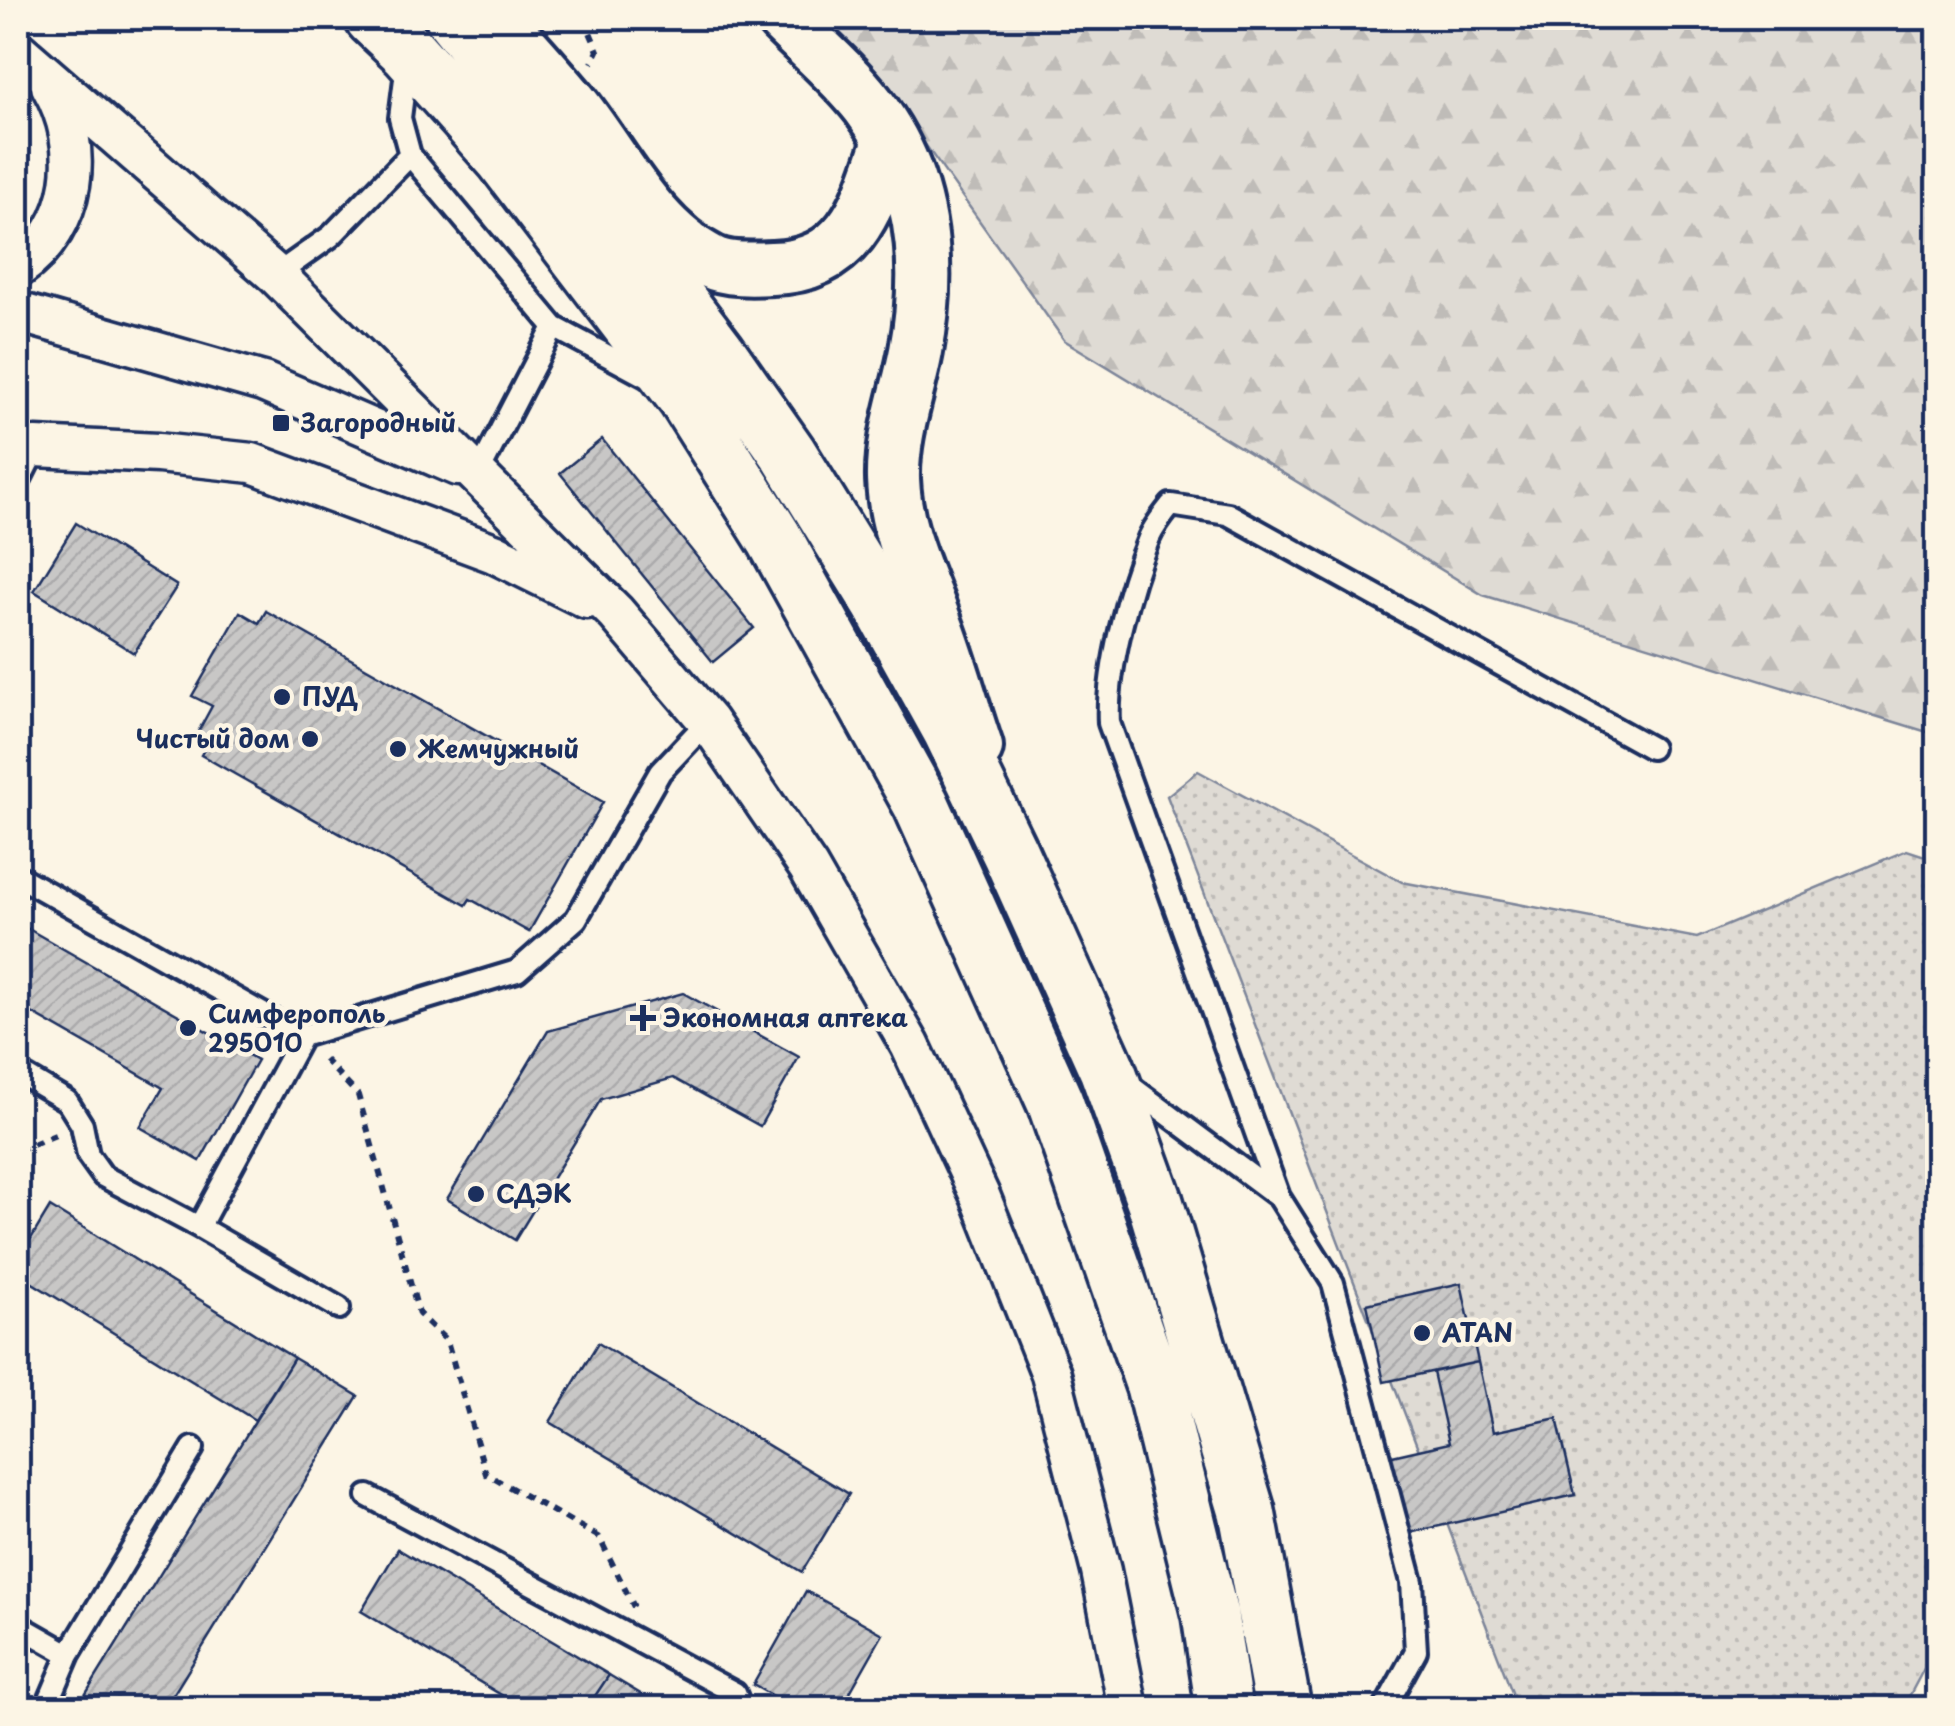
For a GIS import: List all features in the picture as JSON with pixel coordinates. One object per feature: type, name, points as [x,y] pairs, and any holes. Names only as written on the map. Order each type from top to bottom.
[{"type":"main road","points":[[454,18],[634,242],[788,454],[951,731],[1107,1069],[1155,1202],[1247,1512],[1283,1708]]},
{"type":"main road","points":[[496,18],[572,104],[662,224],[714,264],[796,268],[836,250],[868,204],[890,141]]},
{"type":"main road","points":[[783,18],[868,105],[890,141],[918,203],[926,285],[916,353],[894,445],[893,482],[901,538],[939,632],[1010,853]]},
{"type":"main road","points":[[390,34],[504,159],[686,398],[774,538],[921,804],[1055,1102],[1154,1386],[1210,1615],[1224,1708]]},
{"type":"street","points":[[18,268],[56,228],[71,190],[74,150],[65,110],[31,63]]},
{"type":"street","points":[[31,63],[276,275],[616,613],[708,720],[808,867],[910,1045],[981,1198],[1051,1374],[1101,1572],[1128,1708]]},
{"type":"street","points":[[18,312],[263,382],[478,474]]},
{"type":"street","points":[[27,448],[158,453],[252,463],[494,553],[616,613]]},
{"type":"lane","points":[[390,34],[400,118],[410,155],[554,327],[686,398]]},
{"type":"lane","points":[[276,275],[331,236],[410,155]]},
{"type":"lane","points":[[478,474],[554,327]]},
{"type":"lane","points":[[18,483],[27,448]]},
{"type":"lane","points":[[1385,1708],[1416,1651],[1412,1582],[1333,1284],[1279,1196],[1109,723],[1108,702],[1133,584],[1150,534],[1171,505],[1228,514],[1651,748]]},
{"type":"lane","points":[[199,1227],[302,1036],[517,971],[576,919],[660,772],[708,720]]},
{"type":"lane","points":[[18,876],[302,1036]]},
{"type":"lane","points":[[1107,1069],[1279,1196]]},
{"type":"lane","points":[[18,1072],[68,1102],[82,1125],[88,1155],[102,1176],[340,1308]]},
{"type":"lane","points":[[46,1708],[70,1654],[193,1448]]},
{"type":"lane","points":[[368,1496],[735,1693],[742,1708]]},
{"type":"lane","points":[[18,1625],[70,1654]]},
{"type":"path","points":[[584,18],[598,51],[586,78]]},
{"type":"path","points":[[302,1036],[358,1095],[419,1314],[447,1341],[486,1474],[600,1538],[650,1647]]},
{"type":"path","points":[[18,1150],[82,1125]]},
{"type":"green space","points":[[812,18],[1937,18],[1937,735],[1483,595],[1064,340],[895,102]]},
{"type":"green space","points":[[1198,771],[1402,882],[1697,938],[1907,850],[1937,860],[1938,1642],[1903,1708],[1518,1708],[1167,796]]},
{"type":"building","points":[[602,439],[754,628],[713,662],[560,473]]},
{"type":"building","points":[[76,523],[177,586],[134,653],[34,591]]},
{"type":"building","points":[[266,611],[603,802],[529,932],[470,899],[466,905],[201,755],[205,748],[193,741],[212,706],[192,696],[240,612],[259,623]]},
{"type":"building","points":[[18,923],[257,1060],[200,1161],[140,1127],[163,1088],[18,1005]]},
{"type":"building","points":[[683,993],[799,1057],[760,1126],[673,1078],[601,1099],[515,1240],[447,1199],[548,1031]]},
{"type":"building","points":[[50,1207],[294,1358],[255,1420],[18,1274],[18,1260]]},
{"type":"building","name":"ATAN","points":[[1461,1283],[1478,1362],[1384,1382],[1367,1304]]},
{"type":"building","points":[[598,1343],[849,1494],[802,1572],[550,1422]]},
{"type":"building","points":[[294,1358],[358,1396],[165,1708],[97,1708],[82,1700]]},
{"type":"building","points":[[1478,1362],[1493,1432],[1557,1418],[1575,1495],[1405,1534],[1388,1457],[1449,1443],[1433,1372]]},
{"type":"building","points":[[398,1549],[609,1675],[587,1708],[523,1708],[361,1611]]},
{"type":"building","points":[[806,1591],[883,1634],[841,1708],[794,1708],[753,1685]]},
{"type":"building","points":[[609,1675],[664,1708],[587,1708]]},
{"type":"place","name":"Загородный","points":[[281,423]]},
{"type":"place","name":"ПУД","points":[[282,697]]},
{"type":"place","name":"Чистый дом","points":[[310,739]]},
{"type":"place","name":"Жемчужный","points":[[398,749]]},
{"type":"place","name":"Экономная аптека","points":[[643,1018]]},
{"type":"place","name":"Симферополь 295010","points":[[188,1028]]},
{"type":"place","name":"СДЭК","points":[[476,1194]]},
{"type":"place","name":"ATAN","points":[[1422,1333]]}]
